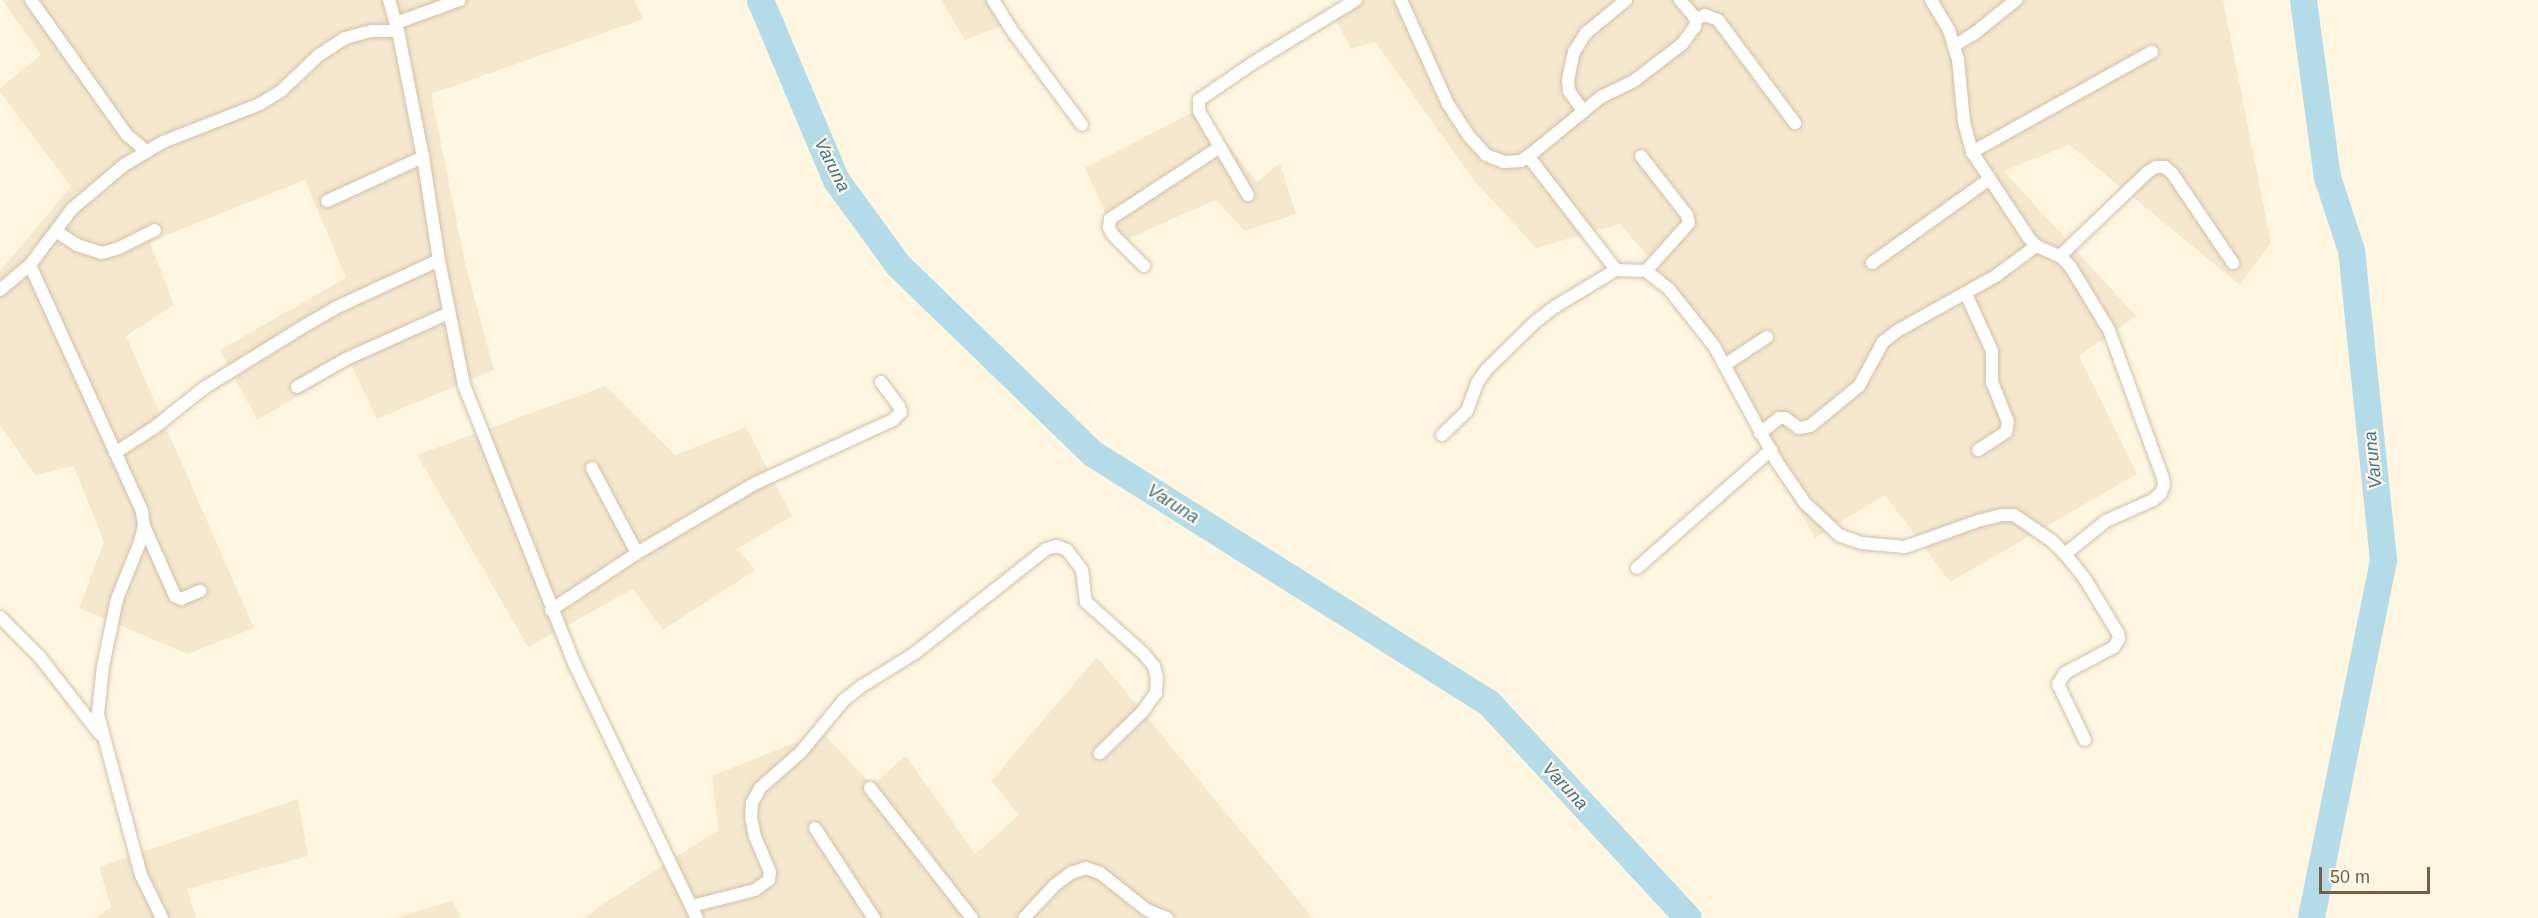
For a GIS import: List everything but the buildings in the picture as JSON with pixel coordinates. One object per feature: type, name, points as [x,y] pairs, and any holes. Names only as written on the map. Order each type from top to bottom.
[{"type":"street","points":[[31,0],[127,135],[147,152]]},
{"type":"street","points":[[389,0],[397,27],[423,157],[439,260],[464,385],[533,555],[551,610],[698,918]]},
{"type":"street","points":[[0,290],[30,265],[57,232],[72,209],[124,165],[163,142],[260,104],[282,90],[319,55],[345,38],[397,27],[460,0]]},
{"type":"street","points":[[993,0],[1014,33],[1082,125]]},
{"type":"street","points":[[1248,195],[1199,111],[1198,106],[1203,96],[1356,0]]},
{"type":"street","points":[[1401,0],[1438,85],[1469,136],[1486,155],[1504,162],[1521,161],[1583,111],[1650,70],[1690,35],[1696,20],[1705,15],[1718,20],[1794,123]]},
{"type":"street","points":[[1583,111],[1569,91],[1568,80],[1574,52],[1586,33],[1626,0]]},
{"type":"street","points":[[1680,0],[1696,20]]},
{"type":"street","points":[[1931,0],[1949,30],[1958,59],[1964,122],[1972,152],[1988,180],[2036,246],[2060,256],[2070,266],[2109,330],[2164,485],[2153,500],[2106,521],[2065,554]]},
{"type":"street","points":[[1954,46],[1975,33],[2016,0]]},
{"type":"street","points":[[1972,152],[2152,52]]},
{"type":"street","points":[[1144,266],[1113,235],[1109,228],[1110,219],[1134,201],[1167,184],[1220,147]]},
{"type":"street","points":[[1528,156],[1616,270]]},
{"type":"street","points":[[1641,156],[1687,215],[1689,223],[1646,271]]},
{"type":"street","points":[[327,201],[423,157]]},
{"type":"street","points":[[2060,256],[2148,172],[2157,167],[2165,167],[2172,173],[2233,263]]},
{"type":"street","points":[[1872,263],[1988,180]]},
{"type":"street","points":[[57,232],[77,245],[102,253],[119,248],[155,230]]},
{"type":"street","points":[[1760,433],[1779,418],[1785,418],[1799,428],[1810,426],[1859,386],[1883,342],[1897,331],[1997,275],[2036,246]]},
{"type":"street","points":[[115,453],[155,428],[204,388],[306,325],[347,302],[439,260]]},
{"type":"street","points":[[30,265],[142,511],[144,526],[175,596],[182,599],[200,591]]},
{"type":"street","points":[[1443,435],[1467,411],[1477,383],[1486,370],[1534,323],[1564,301],[1616,270],[1646,271],[1669,289],[1726,364],[1760,433],[1804,503],[1821,521],[1839,535],[1905,548],[1978,521],[2002,515],[2014,515],[2052,541],[2065,554],[2085,579],[2120,639],[2114,647],[2065,673],[2058,684],[2085,740]]},
{"type":"street","points":[[1966,294],[1992,351],[1992,382],[2008,422],[2006,432],[1978,450]]},
{"type":"street","points":[[297,387],[346,359],[449,313]]},
{"type":"street","points":[[1726,364],[1767,338]]},
{"type":"street","points":[[551,610],[638,553],[754,484],[893,420],[900,411],[899,406],[881,382]]},
{"type":"street","points":[[1636,568],[1771,450]]},
{"type":"street","points":[[592,468],[638,553]]},
{"type":"street","points":[[144,526],[117,599],[103,666],[98,714],[102,737],[141,875],[162,918]]},
{"type":"street","points":[[692,906],[755,890],[769,880],[770,872],[755,837],[751,817],[752,803],[760,788],[801,752],[843,700],[915,653],[1046,549],[1057,546],[1067,550],[1082,570],[1086,602],[1143,653],[1154,666],[1157,678],[1156,693],[1143,712],[1100,753]]},
{"type":"street","points":[[0,617],[39,656],[102,737]]},
{"type":"street","points":[[870,788],[972,918]]},
{"type":"street","points":[[815,828],[874,918]]},
{"type":"street","points":[[1024,918],[1055,885],[1071,873],[1086,868],[1100,873],[1147,910],[1167,918]]},
{"type":"shaded area","points":[[2,0],[635,0],[643,19],[431,94],[465,263],[494,370],[377,419],[351,365],[257,420],[220,350],[346,278],[305,180],[150,242],[174,305],[126,336],[254,628],[188,654],[79,608],[104,542],[74,466],[35,475],[0,425],[0,271],[71,187],[0,92],[0,88],[41,55]]},
{"type":"shaded area","points":[[941,0],[998,0],[1010,23],[965,40]]},
{"type":"shaded area","points":[[1345,0],[2223,0],[2271,243],[2240,285],[2069,145],[2004,171],[2136,316],[2079,356],[2137,474],[1950,582],[1885,495],[1815,538],[1673,287],[1620,224],[1536,248],[1472,178],[1375,42],[1351,49],[1333,14]]},
{"type":"shaded area","points":[[1199,109],[1257,182],[1280,163],[1296,214],[1245,231],[1215,200],[1119,243],[1085,168]]},
{"type":"shaded area","points":[[605,386],[675,455],[746,427],[792,516],[737,549],[755,570],[663,630],[633,589],[528,647],[417,455]]},
{"type":"shaded area","points":[[1097,657],[1313,918],[586,918],[600,906],[718,830],[712,776],[822,732],[872,785],[906,756],[975,854],[1019,815],[991,781]]},
{"type":"shaded area","points":[[298,799],[308,856],[187,889],[196,918],[95,918],[111,907],[99,867]]},
{"type":"shaded area","points":[[452,901],[461,918],[395,918]]},
{"type":"waterway","name":"Varuna","points":[[760,0],[836,180],[898,265],[1092,453],[1488,702],[1688,918]]},
{"type":"waterway","name":"Varuna","points":[[2303,0],[2327,177],[2351,250],[2383,560],[2311,918]]}]
